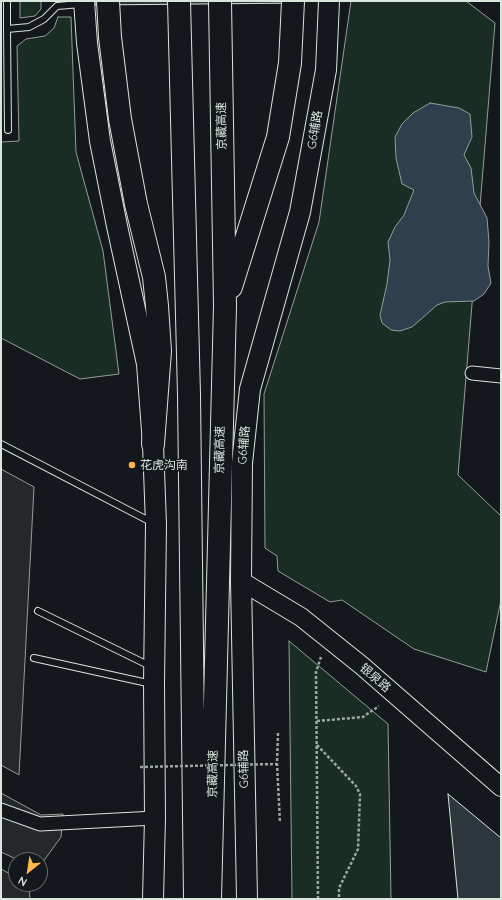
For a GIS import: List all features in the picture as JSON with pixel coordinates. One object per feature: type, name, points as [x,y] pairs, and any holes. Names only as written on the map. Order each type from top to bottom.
[{"type":"highway","points":[[108,1],[110,37],[120,119],[136,204],[154,277],[157,306],[160,351],[153,444]]},
{"type":"highway","name":"京藏高速","points":[[179,1],[188,395],[195,899]]},
{"type":"highway","name":"京藏高速","points":[[210,899],[225,306],[220,1]]},
{"type":"highway","points":[[278,137],[281,1]]},
{"type":"highway","points":[[225,306],[278,137],[290,63],[293,1]]},
{"type":"main road","name":"G6辅路","points":[[246,899],[241,581],[242,463],[250,389],[300,212],[326,70],[329,1]]},
{"type":"main road","points":[[84,2],[87,43],[100,141],[118,234],[147,364],[153,444],[156,524],[154,677],[155,818],[153,899]]},
{"type":"main road","name":"银泉路","points":[[241,581],[301,617],[361,665],[501,787]]},
{"type":"street","points":[[472,373],[501,376]]},
{"type":"street","points":[[1,810],[40,824],[155,818]]},
{"type":"lane","points":[[7,1],[8,130]]},
{"type":"lane","points":[[7,29],[29,27],[44,19],[55,4],[84,2]]},
{"type":"lane","points":[[1,444],[156,524]]},
{"type":"lane","points":[[38,611],[154,677]]},
{"type":"lane","points":[[34,658],[154,677]]},
{"type":"path","points":[[318,899],[316,672],[321,657]]},
{"type":"path","points":[[316,721],[363,717],[379,706]]},
{"type":"path","points":[[278,733],[277,764],[280,823]]},
{"type":"path","points":[[317,744],[356,786],[360,794],[358,849],[339,888],[339,899]]},
{"type":"path","points":[[140,767],[277,764]]},
{"type":"green space","points":[[20,1],[41,1],[41,9],[35,16],[20,18]]},
{"type":"green space","points":[[351,1],[466,1],[495,23],[458,475],[501,516],[501,600],[486,672],[414,649],[342,600],[330,602],[278,571],[277,556],[265,548],[264,394],[319,222]]},
{"type":"green space","points":[[58,17],[71,17],[76,152],[103,251],[119,374],[80,379],[1,338],[1,142],[19,141],[17,46],[26,39],[45,36],[54,28]]},
{"type":"green space","points":[[289,641],[388,724],[391,899],[292,899]]},
{"type":"shaded area","points":[[1,469],[34,487],[19,775],[1,765]]},
{"type":"shaded area","points":[[1,793],[41,815],[63,814],[61,837],[48,855],[48,852],[8,852],[8,855],[1,852]]},
{"type":"shaded area","points":[[1,869],[8,873],[8,892],[30,892],[30,899],[1,899]]},
{"type":"water","points":[[430,103],[459,108],[470,114],[472,137],[464,155],[471,168],[474,193],[487,218],[489,242],[488,266],[491,283],[484,294],[474,301],[445,302],[437,305],[412,327],[400,331],[391,330],[382,323],[380,315],[387,284],[390,260],[388,242],[395,227],[404,215],[414,190],[402,184],[396,158],[395,137],[402,124],[413,113]]},
{"type":"building","points":[[95,1],[301,1],[301,3],[95,5]]},
{"type":"building","points":[[448,794],[501,838],[501,899],[458,899]]},
{"type":"place","name":"花虎沟南","points":[[132,465]]}]
